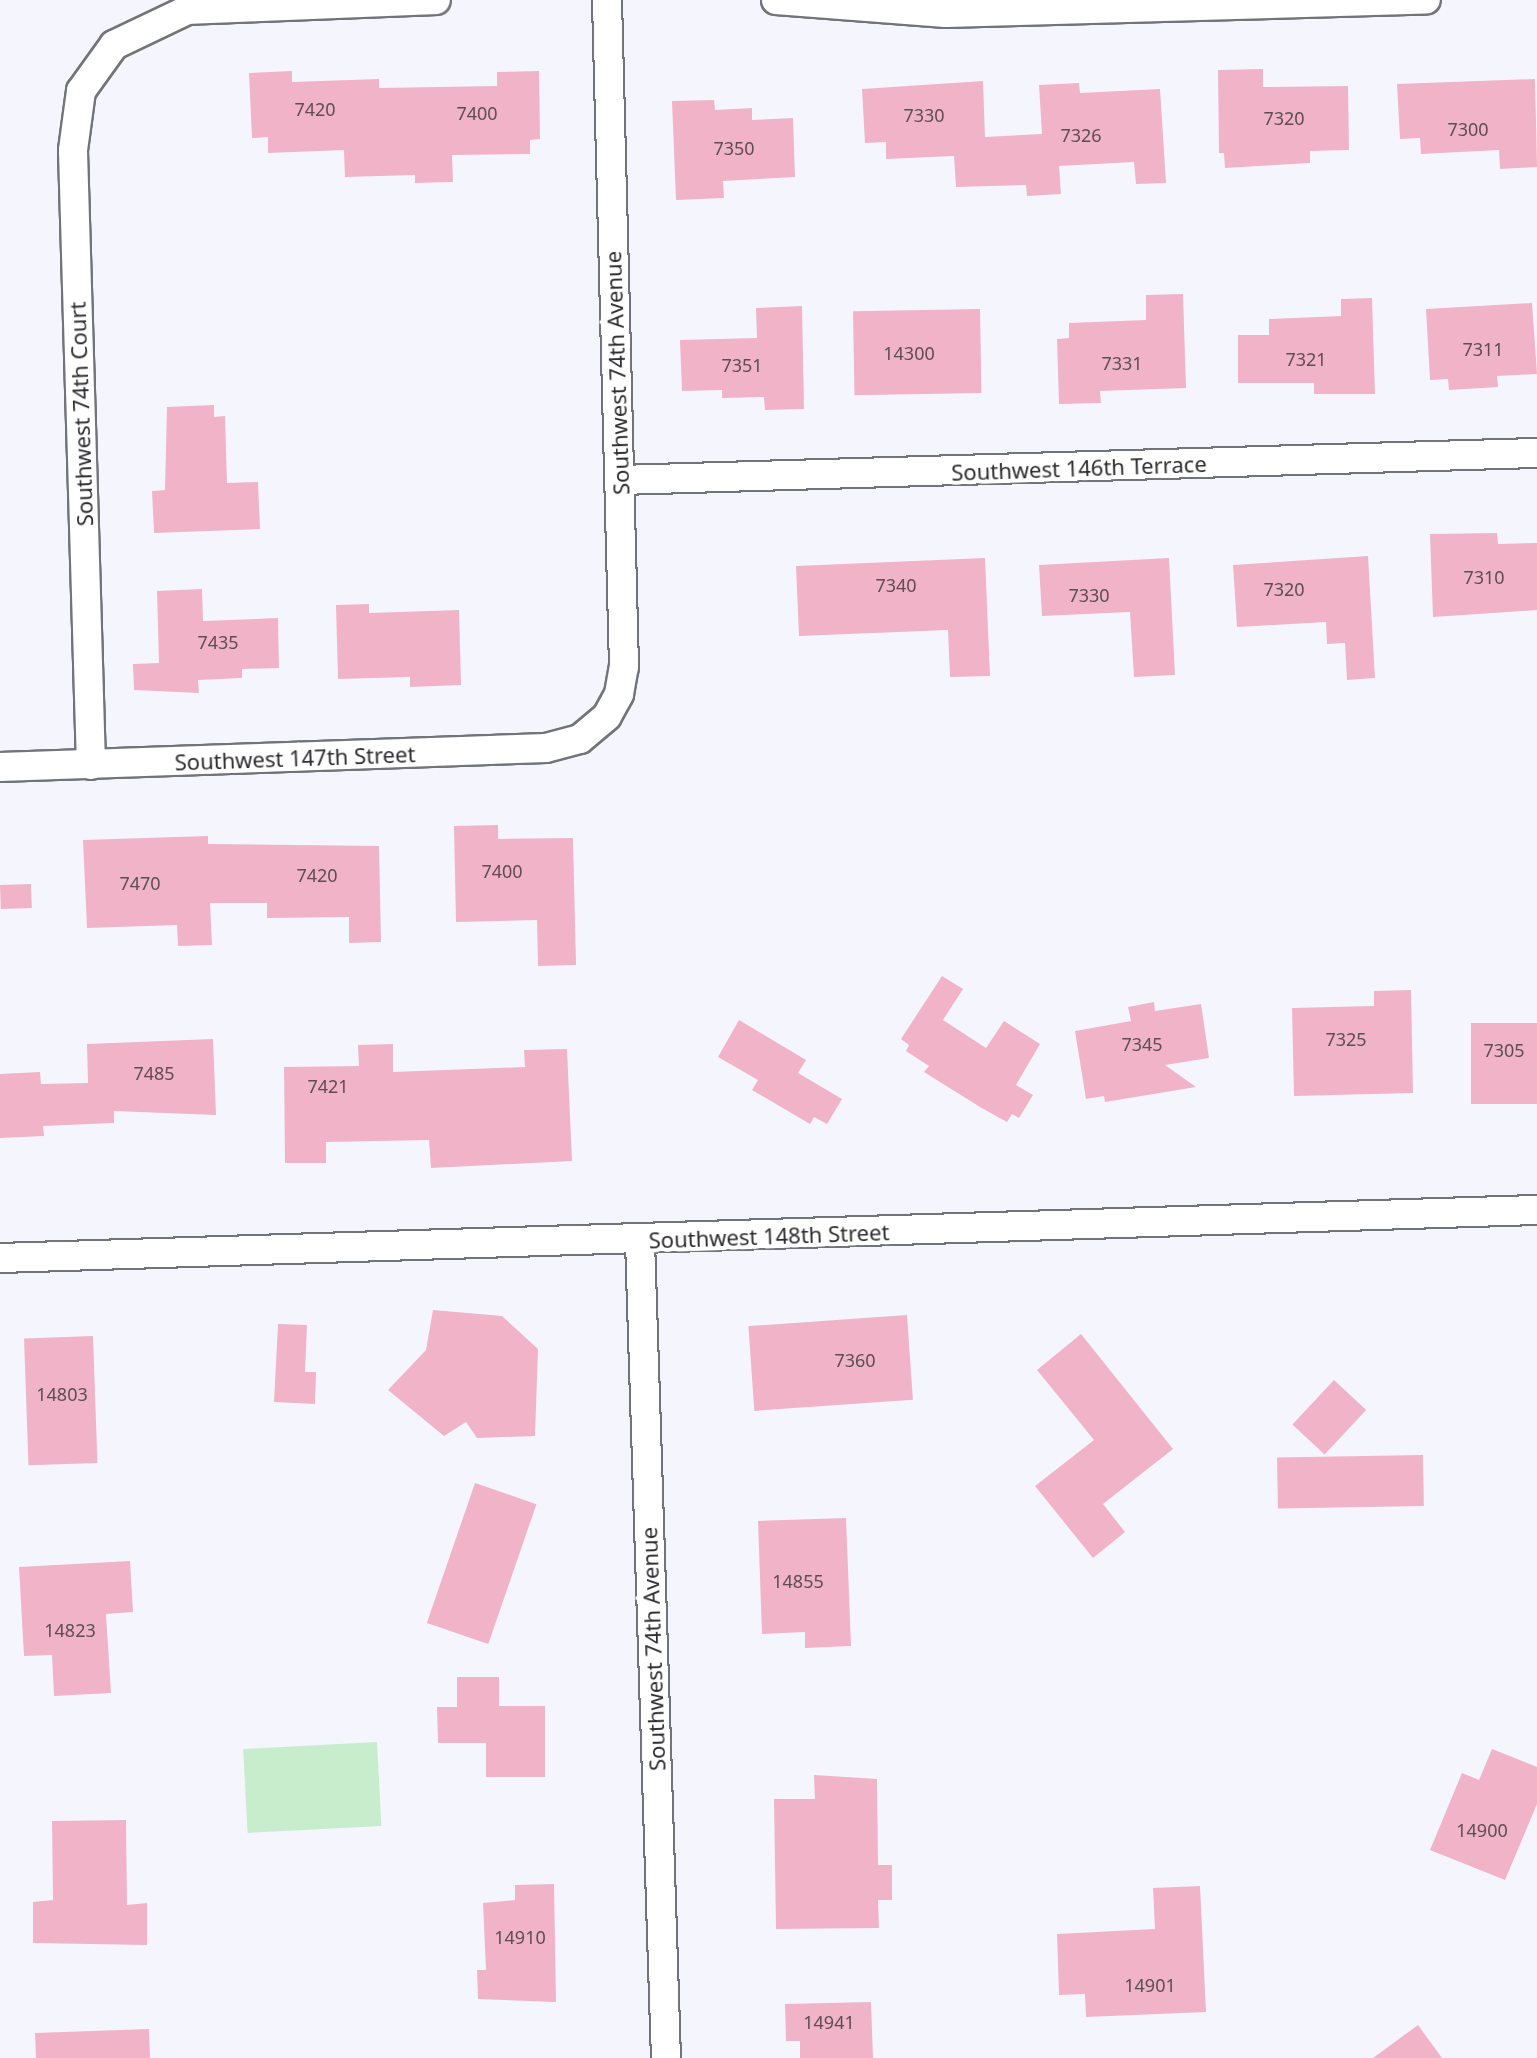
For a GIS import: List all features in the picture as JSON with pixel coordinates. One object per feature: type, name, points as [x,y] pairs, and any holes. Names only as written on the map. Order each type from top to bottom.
[{"type":"street","name":"Southwest 74th Court","points":[[91,765],[73,150],[78,105],[94,68],[128,35],[187,10],[436,0]]},
{"type":"street","name":"Southwest 74th Avenue","points":[[587,734],[613,708],[623,677],[607,0]]},
{"type":"street","points":[[776,0],[946,13],[1426,0]]},
{"type":"street","name":"Southwest 146th Terrace","points":[[620,480],[1537,453]]},
{"type":"street","name":"Southwest 147th Street","points":[[0,767],[546,748],[587,734]]},
{"type":"street","name":"Southwest 148th Street","points":[[0,1258],[640,1241],[1537,1210]]},
{"type":"street","name":"Southwest 74th Avenue","points":[[640,1241],[666,2058]]},
{"type":"green space","points":[[377,1742],[381,1826],[248,1833],[243,1749]]},
{"type":"building","points":[[1263,69],[1263,87],[1348,86],[1349,150],[1310,151],[1310,163],[1225,168],[1224,153],[1219,153],[1218,70]]},
{"type":"building","points":[[292,71],[292,82],[379,79],[379,88],[497,86],[497,72],[539,71],[540,139],[530,140],[530,154],[452,155],[453,182],[415,183],[415,175],[345,177],[344,150],[268,153],[268,137],[252,138],[249,73]]},
{"type":"building","points":[[1535,79],[1537,167],[1500,169],[1499,150],[1421,154],[1420,138],[1400,139],[1397,84]]},
{"type":"building","points":[[983,81],[985,137],[1042,134],[1039,85],[1079,83],[1080,93],[1160,89],[1166,183],[1136,184],[1134,162],[1059,166],[1061,194],[1027,196],[1026,185],[956,187],[954,156],[886,159],[886,142],[865,143],[862,89]]},
{"type":"building","points":[[714,100],[715,110],[752,108],[752,120],[793,118],[795,177],[723,181],[724,198],[676,200],[672,101]]},
{"type":"building","points":[[1183,294],[1186,388],[1100,391],[1101,403],[1059,404],[1057,339],[1069,338],[1069,323],[1146,320],[1146,295]]},
{"type":"building","points":[[1372,298],[1375,394],[1314,394],[1314,383],[1238,383],[1238,335],[1269,335],[1269,319],[1341,316],[1341,299]]},
{"type":"building","points":[[1532,303],[1537,374],[1497,376],[1498,387],[1449,390],[1448,379],[1430,380],[1426,309]]},
{"type":"building","points":[[802,306],[804,409],[765,410],[764,397],[722,398],[722,390],[682,391],[680,340],[757,338],[756,308]]},
{"type":"building","points":[[980,309],[981,393],[854,395],[853,311]]},
{"type":"building","points":[[214,405],[214,417],[225,416],[227,483],[258,482],[260,529],[154,533],[152,491],[165,490],[167,407]]},
{"type":"building","points":[[1497,533],[1498,544],[1537,543],[1537,610],[1433,617],[1430,534]]},
{"type":"building","points":[[1368,556],[1375,678],[1347,680],[1345,643],[1327,644],[1326,622],[1237,627],[1233,565]]},
{"type":"building","points":[[985,558],[990,676],[950,677],[948,630],[799,636],[796,566]]},
{"type":"building","points":[[1169,558],[1175,675],[1134,677],[1130,612],[1042,616],[1039,565]]},
{"type":"building","points":[[202,589],[203,621],[278,618],[279,668],[242,669],[242,678],[198,680],[199,693],[134,690],[133,664],[159,663],[157,591]]},
{"type":"building","points":[[369,604],[369,613],[459,610],[461,685],[410,687],[410,677],[338,679],[336,605]]},
{"type":"building","points":[[498,825],[498,839],[573,838],[576,965],[538,966],[537,920],[456,922],[454,826]]},
{"type":"building","points":[[208,836],[208,844],[379,846],[381,942],[349,943],[349,917],[267,918],[267,903],[210,903],[212,945],[178,946],[177,925],[87,928],[83,840]]},
{"type":"building","points":[[31,884],[32,908],[1,909],[0,885]]},
{"type":"building","points":[[942,976],[963,989],[943,1020],[986,1048],[1004,1021],[1040,1044],[1016,1085],[1033,1095],[1019,1118],[1012,1114],[1007,1122],[980,1107],[924,1072],[929,1066],[906,1051],[909,1045],[901,1039]]},
{"type":"building","points":[[1411,990],[1413,1093],[1294,1096],[1292,1008],[1374,1006],[1374,991]]},
{"type":"building","points":[[1154,1002],[1155,1011],[1201,1004],[1209,1058],[1165,1065],[1196,1087],[1105,1102],[1104,1096],[1086,1099],[1075,1031],[1131,1021],[1128,1007]]},
{"type":"building","points":[[739,1020],[806,1060],[798,1073],[842,1099],[827,1124],[814,1117],[810,1124],[752,1090],[758,1080],[718,1057]]},
{"type":"building","points":[[1471,1023],[1537,1023],[1537,1104],[1471,1104]]},
{"type":"building","points":[[213,1039],[216,1115],[114,1111],[114,1123],[43,1126],[44,1136],[0,1138],[0,1074],[40,1072],[41,1084],[88,1083],[87,1044]]},
{"type":"building","points":[[393,1044],[393,1072],[525,1067],[524,1050],[567,1049],[572,1161],[431,1168],[429,1140],[326,1142],[326,1163],[285,1163],[284,1067],[359,1066],[358,1045]]},
{"type":"building","points":[[433,1310],[502,1316],[538,1349],[535,1436],[477,1438],[466,1422],[444,1436],[388,1390],[426,1350]]},
{"type":"building","points":[[907,1315],[913,1400],[754,1411],[748,1326]]},
{"type":"building","points":[[278,1324],[307,1325],[305,1372],[316,1372],[315,1404],[274,1402]]},
{"type":"building","points":[[1081,1334],[1173,1449],[1103,1504],[1125,1532],[1093,1558],[1035,1486],[1094,1440],[1037,1370]]},
{"type":"building","points":[[93,1336],[97,1463],[28,1465],[24,1338]]},
{"type":"building","points":[[1334,1380],[1366,1410],[1325,1455],[1292,1425]]},
{"type":"building","points":[[1423,1455],[1424,1506],[1278,1509],[1277,1458]]},
{"type":"building","points":[[475,1483],[536,1504],[488,1644],[427,1623]]},
{"type":"building","points":[[846,1518],[851,1646],[805,1648],[805,1632],[762,1634],[758,1521]]},
{"type":"building","points":[[130,1561],[133,1612],[106,1614],[111,1693],[54,1696],[52,1655],[24,1656],[19,1567]]},
{"type":"building","points":[[457,1677],[499,1677],[499,1706],[545,1706],[545,1777],[486,1777],[486,1743],[438,1743],[437,1707],[457,1707]]},
{"type":"building","points":[[1492,1749],[1537,1767],[1537,1804],[1505,1880],[1430,1850],[1462,1773],[1479,1780]]},
{"type":"building","points":[[814,1775],[877,1779],[878,1865],[892,1865],[892,1900],[878,1900],[879,1928],[776,1929],[774,1799],[815,1799]]},
{"type":"building","points":[[126,1820],[127,1905],[147,1903],[147,1945],[33,1943],[33,1902],[53,1900],[52,1821]]},
{"type":"building","points":[[554,1884],[556,2002],[478,1999],[477,1970],[486,1970],[483,1903],[515,1900],[515,1885]]},
{"type":"building","points":[[1200,1886],[1206,2012],[1086,2017],[1085,1994],[1059,1995],[1057,1934],[1155,1929],[1153,1888]]},
{"type":"building","points":[[871,2002],[873,2058],[800,2058],[800,2041],[786,2041],[785,2004]]},
{"type":"building","points":[[1418,2025],[1442,2058],[1373,2058]]},
{"type":"building","points":[[149,2029],[150,2058],[36,2058],[35,2033]]}]
